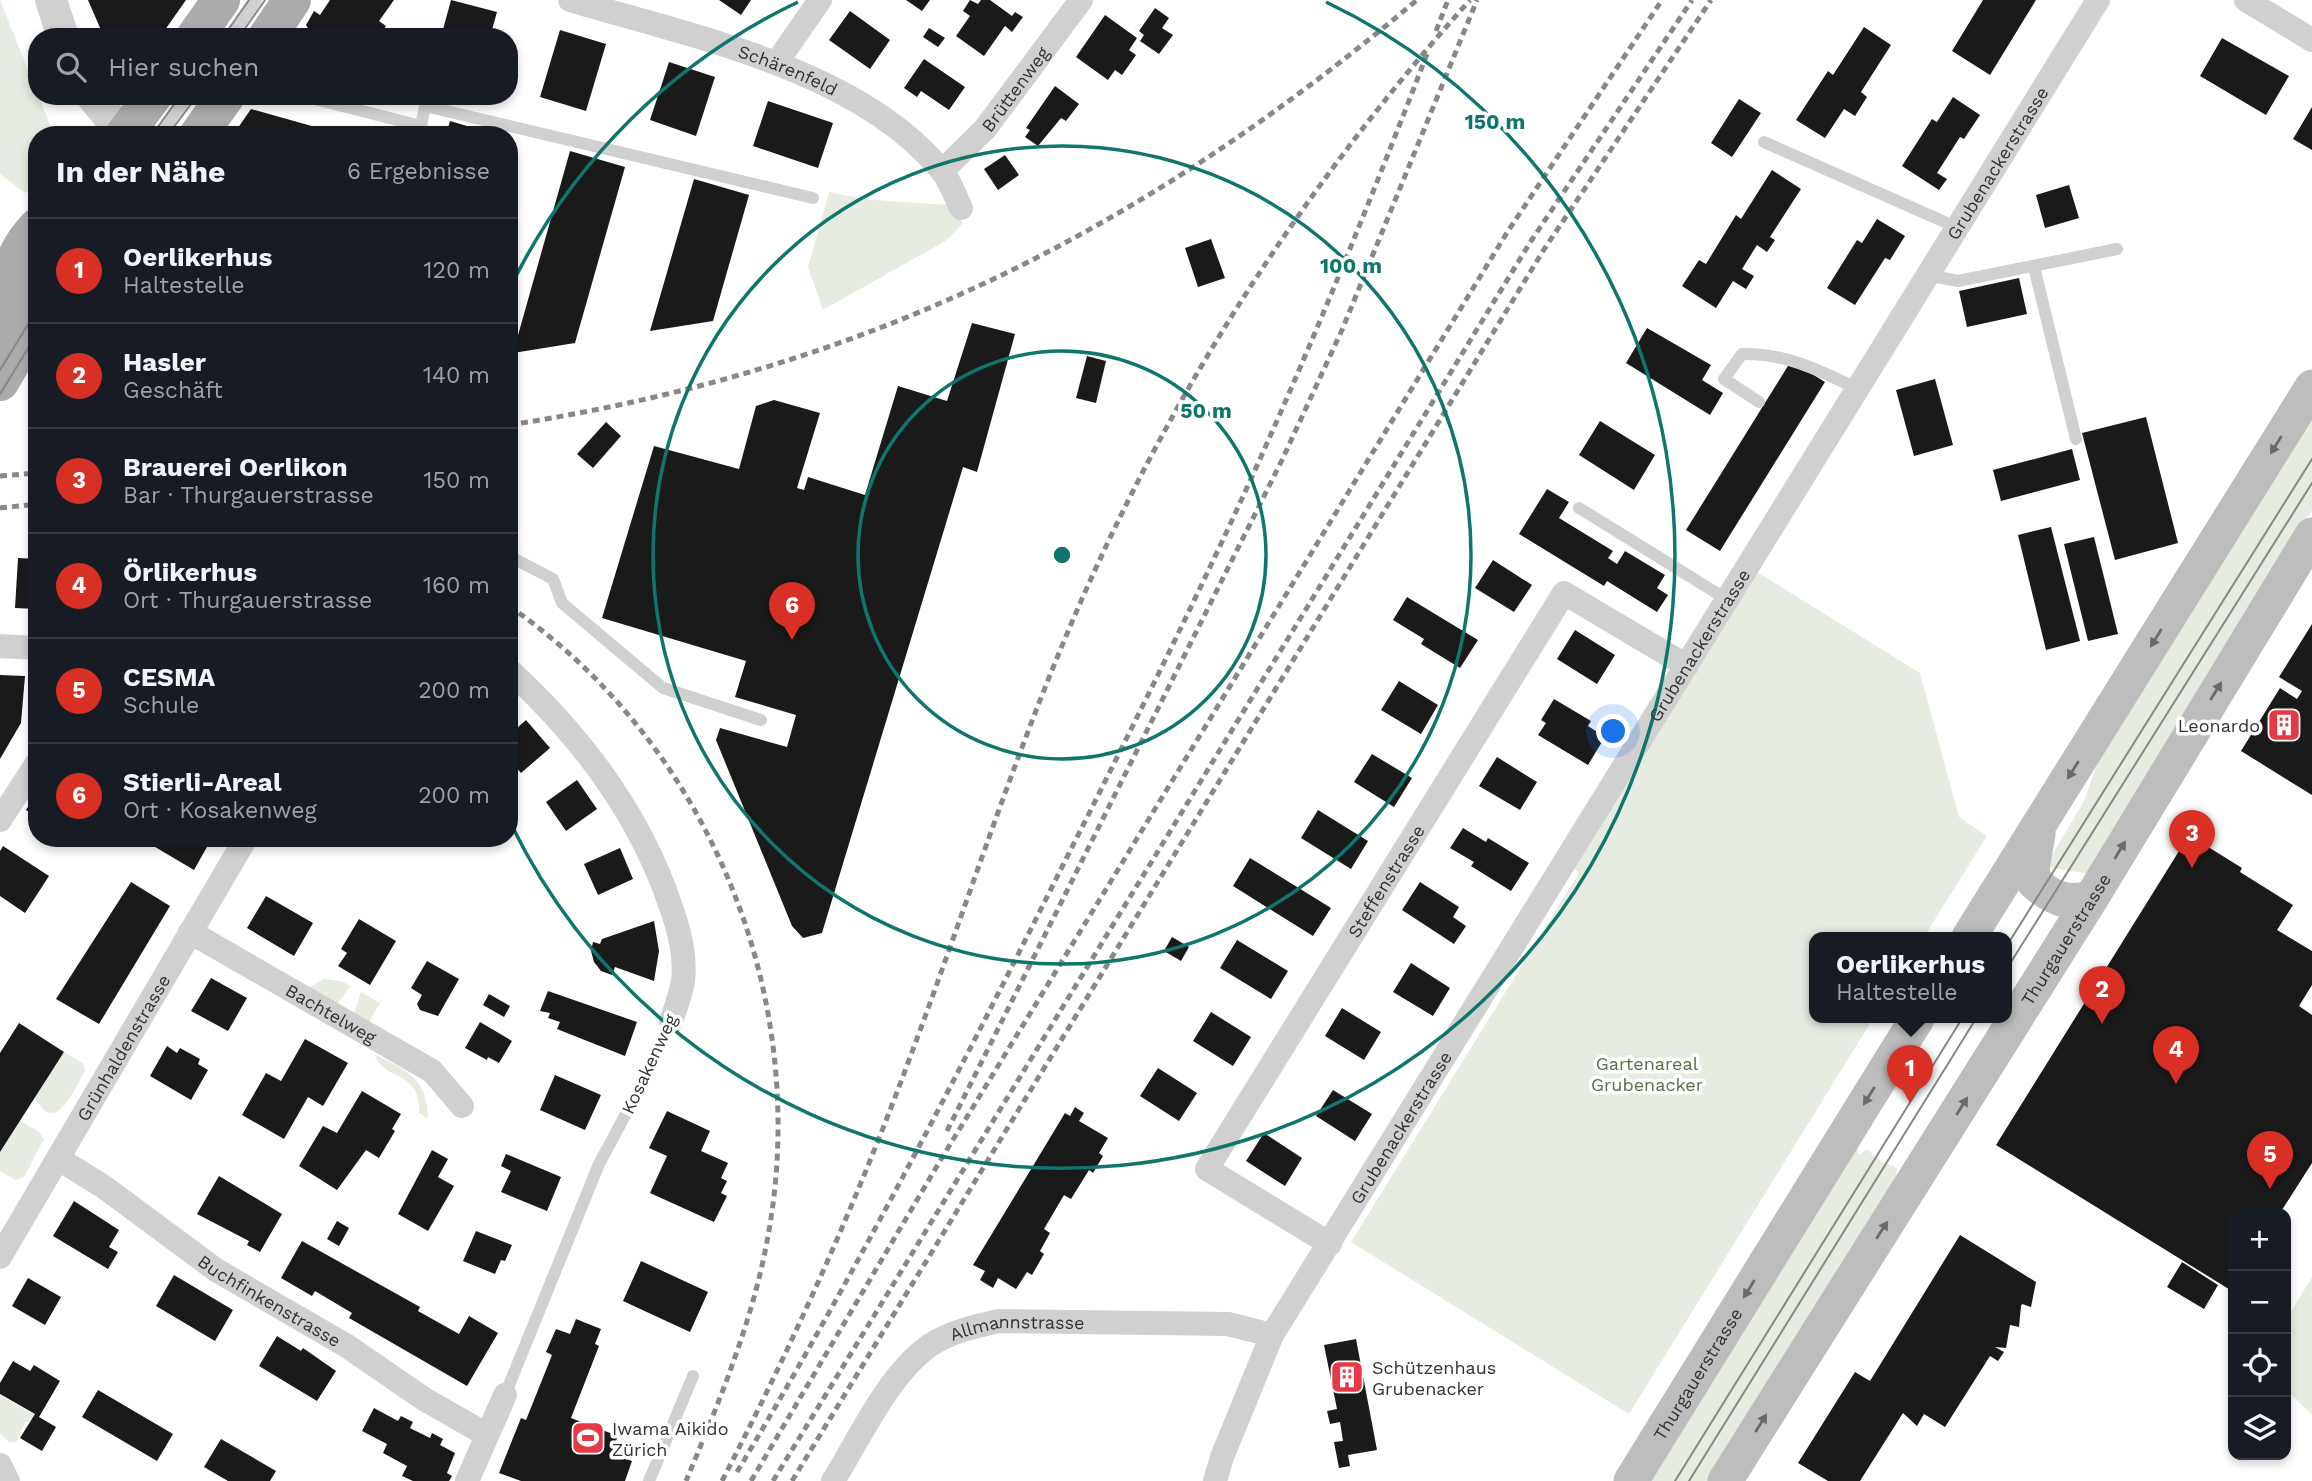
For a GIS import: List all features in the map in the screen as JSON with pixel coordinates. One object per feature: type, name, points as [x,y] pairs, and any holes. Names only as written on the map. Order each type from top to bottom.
[{"type":"main road","points":[[201,28],[221,0]]},
{"type":"main road","points":[[273,28],[292,0]]},
{"type":"main road","points":[[131,126],[146,105]]},
{"type":"main road","points":[[204,126],[220,105]]},
{"type":"main road","points":[[0,382],[22,338],[9,306],[8,285],[14,263],[28,236]]},
{"type":"main road","points":[[1972,932],[2312,387]]},
{"type":"main road","name":"Thurgauerstrasse","points":[[1725,1481],[2092,897],[2312,535]]},
{"type":"main road","points":[[2039,824],[2032,869],[2035,883],[2061,900],[2072,902],[2092,897]]},
{"type":"main road","name":"Thurgauerstrasse","points":[[1631,1481],[1914,1023]]},
{"type":"street","points":[[51,0],[60,28]]},
{"type":"street","name":"Schärenfeld","points":[[570,0],[777,62],[855,100],[914,143],[942,171],[961,208]]},
{"type":"street","points":[[777,62],[820,0]]},
{"type":"street","name":"Brüttenweg","points":[[942,171],[985,129],[1081,0]]},
{"type":"street","name":"Grubenackerstrasse","points":[[1215,1481],[1222,1457],[1272,1335],[2098,0]]},
{"type":"street","points":[[2246,0],[2312,40]]},
{"type":"street","points":[[99,105],[117,126]]},
{"type":"street","name":"Steffenstrasse","points":[[1330,1244],[1207,1169],[1214,1157],[1564,593],[1687,666]]},
{"type":"street","points":[[0,646],[28,648]]},
{"type":"street","name":"Kosakenweg","points":[[518,679],[582,746],[628,810],[660,875],[681,938],[683,981],[671,1022]]},
{"type":"street","points":[[0,820],[28,777]]},
{"type":"street","name":"Grünhaldenstrasse","points":[[0,1257],[241,847]]},
{"type":"street","name":"Bachtelweg","points":[[190,932],[432,1070],[462,1106]]},
{"type":"street","name":"Buchfinkenstrasse","points":[[59,1159],[104,1187],[216,1270],[346,1346],[424,1399],[487,1435]]},
{"type":"street","name":"Allmannstrasse","points":[[834,1481],[896,1380],[935,1342],[965,1329],[999,1321],[1228,1324],[1272,1335]]},
{"type":"street","name":"Kosakenweg","points":[[467,1481],[505,1395]]},
{"type":"street","points":[[0,1465],[8,1481]]},
{"type":"lane","points":[[236,28],[256,0]]},
{"type":"lane","points":[[166,126],[182,105]]},
{"type":"lane","points":[[338,105],[421,126],[425,106],[509,126]]},
{"type":"lane","points":[[518,128],[813,198]]},
{"type":"lane","points":[[1764,142],[1956,227]]},
{"type":"lane","points":[[1927,275],[1958,281],[2117,249]]},
{"type":"lane","points":[[2034,267],[2077,439]]},
{"type":"lane","points":[[1759,402],[1724,379],[1742,354],[1763,353],[1800,361],[1856,388]]},
{"type":"lane","points":[[1579,508],[1728,600]]},
{"type":"lane","points":[[518,560],[553,579],[562,603],[663,688],[761,720]]},
{"type":"lane","name":"Kosakenweg","points":[[505,1395],[599,1164],[642,1084],[671,1022]]},
{"type":"lane","points":[[649,1481],[693,1376]]},
{"type":"green space","points":[[0,0],[28,70],[28,105],[42,105],[50,126],[28,126],[28,190],[25,193],[0,174]]},
{"type":"green space","points":[[829,192],[874,200],[951,205],[963,223],[947,240],[823,310],[808,267]]},
{"type":"green space","points":[[2312,411],[2312,510],[2178,725],[2091,874],[2045,867],[2084,801],[2098,761]]},
{"type":"green space","name":"Gartenareal Grubenacker","points":[[1757,572],[1920,673],[1959,817],[1987,836],[1927,932],[1809,932],[1809,1023],[1870,1023],[1629,1414],[1351,1242],[1579,873],[1572,867]]},
{"type":"green space","points":[[324,979],[341,981],[351,986],[336,1005],[306,989]]},
{"type":"green space","points":[[361,992],[380,1003],[367,1025],[354,1014]]},
{"type":"green space","points":[[64,1052],[84,1064],[85,1071],[70,1098],[57,1112],[49,1113],[35,1097]]},
{"type":"green space","points":[[374,1054],[405,1071],[419,1084],[424,1093],[428,1118],[419,1113],[415,1090],[379,1063]]},
{"type":"green space","points":[[20,1121],[38,1131],[44,1139],[24,1177],[15,1180],[0,1171],[0,1152]]},
{"type":"green space","points":[[1857,1144],[1859,1155],[1867,1149],[1880,1161],[1897,1168],[1896,1178],[1710,1481],[1646,1481]]},
{"type":"green space","points":[[2312,1277],[2312,1415],[2291,1395],[2291,1312]]},
{"type":"green space","points":[[0,1395],[34,1415],[29,1422],[25,1422],[16,1442],[9,1442],[0,1433]]},
{"type":"building","points":[[88,0],[186,0],[166,28],[100,28]]},
{"type":"building","points":[[330,0],[394,0],[379,21],[386,26],[385,28],[308,28],[306,25],[314,11],[320,15]]},
{"type":"building","points":[[451,0],[497,12],[493,28],[443,28]]},
{"type":"building","points":[[719,0],[751,0],[741,15]]},
{"type":"building","points":[[906,0],[930,0],[922,11]]},
{"type":"building","points":[[970,0],[978,4],[981,0],[990,0],[1012,16],[1015,12],[1023,17],[1012,32],[1005,26],[984,56],[956,36],[970,16],[963,11]]},
{"type":"building","points":[[1983,0],[2036,0],[1990,75],[1952,51]]},
{"type":"building","points":[[1155,8],[1169,18],[1162,28],[1173,35],[1159,54],[1140,41],[1144,35],[1139,31]]},
{"type":"building","points":[[850,11],[890,40],[870,69],[829,40]]},
{"type":"building","points":[[1105,15],[1137,38],[1129,50],[1136,55],[1122,75],[1115,70],[1108,80],[1076,57]]},
{"type":"building","points":[[1864,27],[1891,45],[1861,92],[1867,97],[1855,116],[1844,109],[1825,138],[1796,120],[1828,71],[1833,75]]},
{"type":"building","points":[[929,28],[945,38],[938,47],[923,37]]},
{"type":"building","points":[[560,30],[606,44],[586,111],[540,97]]},
{"type":"building","points":[[2222,38],[2289,76],[2266,115],[2200,76]]},
{"type":"building","points":[[924,59],[965,87],[949,110],[921,91],[917,97],[904,88]]},
{"type":"building","points":[[669,62],[715,77],[696,136],[650,120]]},
{"type":"building","points":[[1055,86],[1079,104],[1066,121],[1061,118],[1038,146],[1025,137],[1030,130],[1026,128]]},
{"type":"building","points":[[1953,97],[1980,115],[1964,139],[1960,137],[1937,173],[1947,179],[1939,190],[1902,166],[1932,119],[1937,122]]},
{"type":"building","points":[[1739,99],[1761,113],[1732,157],[1711,143]]},
{"type":"building","points":[[768,101],[833,123],[818,168],[753,146]]},
{"type":"building","points":[[2312,107],[2312,150],[2293,139]]},
{"type":"building","points":[[251,109],[312,126],[239,126]]},
{"type":"building","points":[[450,121],[467,126],[449,126]]},
{"type":"building","points":[[570,151],[625,167],[575,343],[518,352],[518,335]]},
{"type":"building","points":[[1005,155],[1019,175],[998,190],[984,169]]},
{"type":"building","points":[[1772,170],[1801,189],[1770,237],[1775,240],[1767,252],[1757,245],[1742,269],[1754,276],[1746,289],[1733,281],[1716,308],[1682,286],[1699,260],[1706,264],[1736,215],[1741,219]]},
{"type":"building","points":[[694,179],[749,195],[713,321],[650,331]]},
{"type":"building","points":[[2069,185],[2079,218],[2045,228],[2036,195]]},
{"type":"building","points":[[1877,219],[1905,236],[1890,260],[1885,258],[1855,305],[1827,288],[1857,240],[1862,243]]},
{"type":"building","points":[[1211,239],[1225,278],[1198,287],[1185,248]]},
{"type":"building","points":[[2019,278],[2027,314],[1967,327],[1959,291]]},
{"type":"building","points":[[972,323],[1015,334],[977,472],[963,467],[822,933],[803,938],[792,926],[716,740],[720,728],[787,747],[796,715],[735,697],[746,661],[602,618],[654,446],[739,469],[756,406],[774,400],[820,413],[797,488],[804,490],[808,477],[865,495],[898,386],[947,401]]},
{"type":"building","points":[[1647,328],[1711,365],[1702,380],[1723,393],[1710,415],[1626,363]]},
{"type":"building","points":[[1087,356],[1106,361],[1096,403],[1076,398]]},
{"type":"building","points":[[1791,361],[1825,382],[1720,551],[1686,530]]},
{"type":"building","points":[[1935,379],[1953,445],[1914,456],[1896,390]]},
{"type":"building","points":[[2146,417],[2178,543],[2115,560],[2082,433]]},
{"type":"building","points":[[1600,421],[1655,455],[1634,490],[1579,455]]},
{"type":"building","points":[[606,422],[621,436],[593,468],[577,454]]},
{"type":"building","points":[[2072,449],[2080,480],[2001,501],[1993,470]]},
{"type":"building","points":[[1547,489],[1569,502],[1559,518],[1613,551],[1608,558],[1617,564],[1625,551],[1665,575],[1657,588],[1668,595],[1657,612],[1607,581],[1604,586],[1519,534]]},
{"type":"building","points":[[2051,527],[2080,641],[2046,650],[2018,535]]},
{"type":"building","points":[[2094,537],[2118,634],[2088,641],[2064,544]]},
{"type":"building","points":[[18,558],[28,559],[28,609],[15,608]]},
{"type":"building","points":[[1493,560],[1532,585],[1514,612],[1475,588]]},
{"type":"building","points":[[1407,597],[1478,640],[1460,668],[1421,644],[1424,639],[1393,620]]},
{"type":"building","name":"Leonardo","points":[[2312,624],[2312,795],[2241,751],[2280,688],[2297,699],[2302,691],[2279,677]]},
{"type":"building","points":[[1575,630],[1615,655],[1597,684],[1557,659]]},
{"type":"building","points":[[0,675],[25,676],[21,723],[0,759]]},
{"type":"building","points":[[1399,681],[1438,705],[1421,734],[1381,710]]},
{"type":"building","points":[[1554,699],[1591,721],[1588,726],[1605,737],[1588,765],[1538,735],[1546,723],[1541,720]]},
{"type":"building","points":[[526,720],[550,748],[521,773],[518,770],[518,727]]},
{"type":"building","points":[[1372,754],[1412,778],[1394,807],[1354,782]]},
{"type":"building","points":[[1497,757],[1537,782],[1520,810],[1479,786]]},
{"type":"building","points":[[577,780],[597,809],[566,831],[546,802]]},
{"type":"building","points":[[1318,810],[1368,841],[1351,869],[1301,838]]},
{"type":"building","points":[[1463,828],[1486,842],[1488,838],[1529,863],[1511,891],[1471,866],[1474,862],[1450,848]]},
{"type":"building","points":[[2189,835],[2242,868],[2240,872],[2293,905],[2277,930],[2312,951],[2312,985],[2299,1006],[2312,1015],[2312,1163],[2283,1208],[2228,1208],[2228,1289],[1996,1145]]},
{"type":"building","points":[[3,846],[49,876],[25,913],[0,896],[0,851]]},
{"type":"building","points":[[155,847],[207,847],[194,870]]},
{"type":"building","points":[[620,848],[633,879],[598,895],[584,864]]},
{"type":"building","points":[[1250,858],[1331,908],[1313,936],[1233,886]]},
{"type":"building","points":[[131,882],[170,906],[99,1024],[56,999]]},
{"type":"building","points":[[1420,882],[1459,907],[1453,917],[1466,926],[1454,944],[1402,910]]},
{"type":"building","points":[[266,896],[313,923],[294,956],[247,928]]},
{"type":"building","points":[[359,919],[396,941],[370,985],[338,966],[347,953],[341,949]]},
{"type":"building","points":[[654,921],[659,951],[654,981],[615,967],[612,975],[601,971],[594,962],[591,951],[593,942],[600,944],[602,939]]},
{"type":"building","points":[[1172,937],[1189,947],[1181,961],[1164,951]]},
{"type":"building","points":[[1237,940],[1288,971],[1271,999],[1220,968]]},
{"type":"building","points":[[427,961],[459,979],[438,1016],[420,1010],[417,1004],[422,995],[411,988]]},
{"type":"building","points":[[1411,963],[1450,988],[1433,1016],[1393,992]]},
{"type":"building","points":[[211,978],[247,998],[228,1031],[191,1011]]},
{"type":"building","points":[[548,991],[637,1022],[625,1056],[557,1029],[560,1022],[548,1018],[550,1013],[540,1011]]},
{"type":"building","points":[[489,994],[510,1006],[504,1017],[483,1005]]},
{"type":"building","points":[[1342,1008],[1381,1032],[1364,1060],[1325,1036]]},
{"type":"building","points":[[1211,1012],[1251,1037],[1233,1066],[1193,1041]]},
{"type":"building","points":[[480,1022],[512,1041],[499,1063],[465,1048]]},
{"type":"building","points":[[19,1023],[64,1052],[0,1152],[0,1053]]},
{"type":"building","points":[[305,1039],[348,1063],[323,1106],[308,1097],[284,1139],[242,1115],[266,1073],[281,1081]]},
{"type":"building","points":[[167,1046],[177,1053],[180,1048],[200,1059],[198,1064],[208,1070],[191,1100],[150,1076]]},
{"type":"building","points":[[1158,1068],[1197,1093],[1179,1121],[1140,1096]]},
{"type":"building","points":[[555,1075],[601,1095],[585,1130],[540,1110]]},
{"type":"building","points":[[1333,1090],[1372,1114],[1355,1141],[1316,1116]]},
{"type":"building","points":[[362,1091],[401,1114],[392,1129],[395,1131],[379,1158],[366,1150],[337,1190],[299,1166],[323,1126],[337,1133]]},
{"type":"building","points":[[1075,1107],[1084,1113],[1079,1121],[1108,1138],[1099,1153],[1103,1156],[1093,1173],[1089,1170],[1071,1199],[1064,1195],[1044,1229],[1050,1233],[1040,1251],[1044,1254],[1032,1275],[1027,1272],[1016,1289],[998,1278],[993,1288],[980,1280],[985,1271],[973,1265],[1065,1113],[1070,1116]]},
{"type":"building","points":[[667,1111],[710,1131],[701,1151],[728,1163],[721,1178],[727,1181],[721,1193],[727,1196],[714,1222],[650,1193],[667,1156],[649,1148]]},
{"type":"building","points":[[1264,1133],[1302,1158],[1285,1186],[1246,1161]]},
{"type":"building","points":[[432,1150],[448,1159],[438,1177],[454,1186],[428,1231],[398,1214]]},
{"type":"building","points":[[506,1154],[561,1177],[547,1211],[501,1192],[511,1171],[501,1166]]},
{"type":"building","points":[[219,1176],[282,1214],[260,1252],[247,1245],[249,1241],[197,1214]]},
{"type":"building","points":[[74,1201],[119,1230],[109,1247],[118,1252],[108,1269],[53,1236]]},
{"type":"building","points":[[337,1221],[349,1228],[339,1246],[327,1239]]},
{"type":"building","points":[[476,1231],[512,1245],[495,1274],[463,1261]]},
{"type":"building","points":[[1960,1235],[2036,1282],[2031,1307],[2021,1306],[2019,1327],[2010,1325],[2006,1348],[1995,1347],[2004,1352],[1998,1361],[1990,1356],[1945,1427],[1924,1414],[1917,1426],[1903,1413],[1860,1481],[1828,1481],[1798,1463],[1855,1372],[1870,1381]]},
{"type":"building","points":[[302,1241],[420,1307],[418,1311],[459,1334],[469,1316],[498,1333],[467,1386],[349,1318],[352,1313],[315,1291],[312,1296],[281,1278]]},
{"type":"building","points":[[641,1261],[708,1292],[690,1332],[623,1301]]},
{"type":"building","points":[[2182,1262],[2218,1285],[2204,1309],[2167,1287]]},
{"type":"building","points":[[174,1275],[233,1310],[215,1341],[156,1306]]},
{"type":"building","points":[[28,1278],[61,1297],[45,1325],[12,1306]]},
{"type":"building","points":[[576,1319],[601,1329],[595,1344],[599,1346],[571,1418],[618,1436],[614,1446],[622,1449],[619,1456],[632,1461],[625,1481],[521,1481],[499,1473],[521,1418],[526,1420],[552,1355],[546,1352],[556,1329],[570,1334]]},
{"type":"building","points":[[277,1336],[301,1351],[303,1348],[336,1371],[317,1401],[259,1366]]},
{"type":"building","name":"Schützenhaus Grubenacker","points":[[1356,1339],[1377,1450],[1348,1455],[1350,1466],[1339,1468],[1334,1442],[1343,1441],[1340,1422],[1330,1424],[1327,1411],[1337,1409],[1324,1345]]},
{"type":"building","points":[[13,1361],[30,1371],[34,1365],[60,1381],[39,1417],[56,1427],[42,1451],[20,1438],[35,1414],[0,1394],[0,1383]]},
{"type":"building","points":[[98,1390],[173,1434],[157,1461],[82,1417]]},
{"type":"building","points":[[374,1408],[398,1421],[401,1416],[413,1422],[410,1428],[430,1438],[432,1433],[443,1439],[440,1445],[455,1453],[447,1473],[452,1476],[449,1481],[413,1481],[402,1476],[407,1466],[383,1453],[387,1444],[362,1431]]},
{"type":"building","points":[[221,1439],[276,1471],[270,1481],[228,1481],[204,1467]]},
{"type":"tram line","points":[[229,28],[249,0]]},
{"type":"tram line","points":[[245,28],[265,0]]},
{"type":"tram line","points":[[158,126],[174,105]]},
{"type":"tram line","points":[[175,126],[190,105]]},
{"type":"tram line","points":[[0,370],[28,325]]},
{"type":"tram line","points":[[0,394],[28,349]]},
{"type":"tram line","points":[[2012,937],[2312,459]]},
{"type":"tram line","points":[[2012,960],[2312,483]]},
{"type":"tram line","points":[[1675,1481],[1959,1023]]},
{"type":"tram line","points":[[1689,1481],[1973,1023]]},
{"type":"railway","points":[[518,423],[639,400],[763,368],[881,328],[994,279],[1103,222],[1209,157],[1313,83],[1417,0]]},
{"type":"railway","points":[[1436,31],[1448,0]]},
{"type":"railway","points":[[722,1481],[800,1323],[870,1162],[1041,697],[1127,502],[1211,349],[1307,204],[1358,134],[1470,0]]},
{"type":"railway","points":[[947,1131],[1282,460],[1342,330],[1477,0]]},
{"type":"railway","points":[[751,1481],[940,1161],[1508,231],[1662,0]]},
{"type":"railway","points":[[773,1481],[1531,241],[1692,0]]},
{"type":"railway","points":[[792,1481],[1543,251],[1711,0]]},
{"type":"railway","points":[[737,1472],[822,1324],[944,1099],[1164,662],[1286,401],[1427,54]]},
{"type":"railway","points":[[0,476],[28,474]]},
{"type":"railway","points":[[0,508],[28,505]]},
{"type":"railway","points":[[518,613],[579,663],[640,729],[690,803],[730,883],[758,968],[774,1056],[778,1146],[768,1236],[762,1268],[744,1330],[686,1481]]},
{"type":"place","name":"Stierli-Areal","points":[[792,640]]},
{"type":"place","name":"Leonardo","points":[[2284,725]]},
{"type":"place","name":"Brauerei Oerlikon","points":[[2192,868]]},
{"type":"place","name":"Hasler","points":[[2102,1024]]},
{"type":"place","name":"Örlikerhus","points":[[2176,1084]]},
{"type":"place","name":"Oerlikerhus","points":[[1910,1103]]},
{"type":"place","name":"CESMA","points":[[2270,1189]]},
{"type":"place","name":"Schützenhaus Grubenacker","points":[[1347,1377]]},
{"type":"place","name":"Iwama Aikido Zürich","points":[[588,1438]]}]
